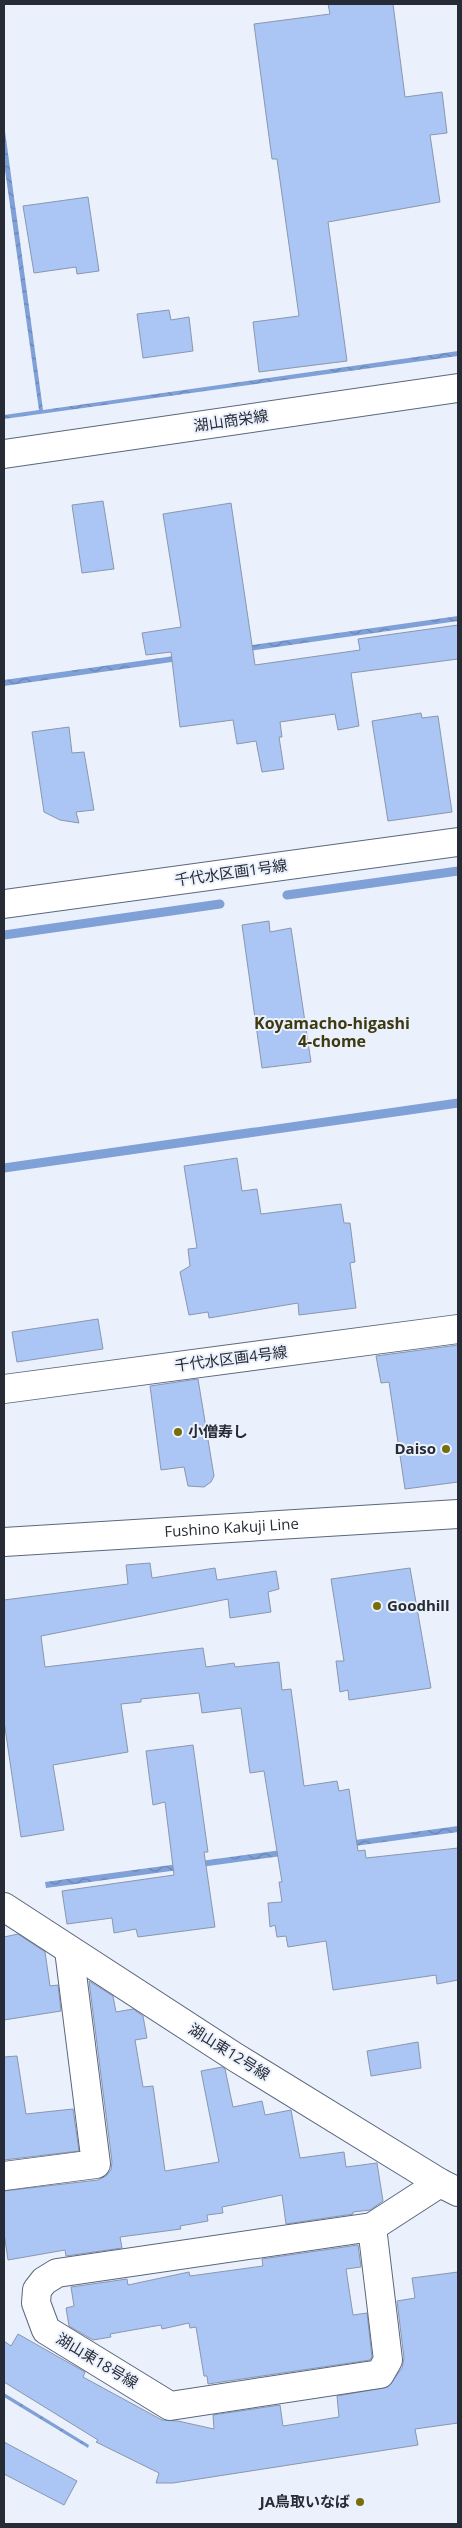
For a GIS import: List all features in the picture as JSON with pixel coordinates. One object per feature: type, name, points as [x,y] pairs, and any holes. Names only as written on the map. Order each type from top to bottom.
[{"type":"street","name":"湖山商栄線","points":[[4,454],[458,388]]},
{"type":"street","name":"千代水区画1号線","points":[[4,904],[458,842]]},
{"type":"street","name":"千代水区画4号線","points":[[4,1389],[458,1330]]},
{"type":"street","name":"Fushino Kakuji Line","points":[[4,1542],[458,1514]]},
{"type":"street","name":"湖山東12号線","points":[[4,1907],[235,2057],[449,2187]]},
{"type":"street","points":[[4,2176],[96,2164],[69,1950]]},
{"type":"street","name":"湖山東18号線","points":[[372,2227],[388,2360],[380,2374],[170,2406],[46,2330],[36,2303],[38,2290],[44,2281],[57,2273],[372,2227],[449,2187]]},
{"type":"water","points":[[4,124],[43,410],[458,351],[458,356],[4,419],[4,415],[39,410],[4,163]]},
{"type":"water","points":[[458,616],[458,621],[4,686],[4,680]]},
{"type":"water","points":[[458,1826],[458,1832],[46,1888],[45,1882]]},
{"type":"water","points":[[4,2393],[89,2445],[88,2448],[4,2397]]},
{"type":"building","points":[[328,4],[393,4],[405,97],[442,92],[447,133],[430,135],[440,202],[328,222],[347,361],[259,372],[253,322],[299,316],[277,159],[272,159],[254,24],[330,14]]},
{"type":"building","points":[[88,197],[99,271],[77,274],[76,267],[34,273],[23,206]]},
{"type":"building","points":[[169,310],[171,320],[189,317],[193,351],[143,358],[137,314]]},
{"type":"building","points":[[103,501],[114,569],[82,573],[72,505]]},
{"type":"building","points":[[231,503],[255,665],[360,650],[358,639],[458,625],[458,659],[351,673],[359,726],[338,730],[335,714],[280,722],[282,737],[279,737],[284,769],[262,772],[256,741],[237,744],[233,720],[180,727],[171,652],[146,655],[142,633],[181,627],[163,514]]},
{"type":"building","points":[[421,713],[422,718],[438,716],[452,812],[388,821],[372,721]]},
{"type":"building","points":[[69,727],[72,753],[84,752],[94,810],[76,812],[79,823],[60,820],[44,812],[32,732]]},
{"type":"building","points":[[269,921],[270,932],[291,928],[311,1062],[262,1068],[242,925]]},
{"type":"building","points":[[237,1158],[242,1191],[257,1189],[261,1214],[341,1204],[344,1223],[350,1223],[355,1262],[350,1263],[356,1308],[299,1315],[298,1303],[209,1318],[208,1312],[189,1315],[180,1272],[190,1266],[188,1249],[197,1248],[184,1166]]},
{"type":"building","points":[[98,1319],[103,1349],[17,1362],[12,1332]]},
{"type":"building","points":[[458,1345],[458,1482],[405,1489],[389,1382],[381,1383],[376,1356]]},
{"type":"building","points":[[198,1379],[214,1476],[211,1482],[204,1487],[188,1486],[184,1467],[161,1470],[150,1386]]},
{"type":"building","points":[[150,1563],[152,1578],[215,1568],[217,1580],[276,1571],[279,1589],[268,1592],[271,1612],[230,1618],[228,1599],[41,1636],[45,1667],[203,1648],[206,1667],[234,1663],[235,1667],[279,1662],[282,1690],[291,1689],[304,1786],[337,1781],[339,1791],[349,1789],[358,1851],[365,1850],[366,1858],[458,1848],[458,1980],[437,1984],[436,1975],[333,1990],[326,1941],[288,1947],[286,1936],[277,1937],[275,1925],[270,1927],[268,1903],[282,1902],[279,1882],[282,1882],[264,1771],[250,1773],[241,1708],[202,1713],[199,1693],[141,1699],[141,1702],[121,1704],[128,1752],[53,1765],[64,1830],[21,1837],[4,1721],[4,1600],[128,1584],[126,1565]]},
{"type":"building","points":[[410,1568],[431,1688],[349,1700],[348,1690],[340,1692],[336,1661],[344,1661],[331,1579]]},
{"type":"building","points":[[193,1745],[208,1852],[204,1852],[215,1927],[138,1937],[136,1929],[114,1933],[112,1918],[67,1924],[62,1891],[174,1875],[165,1802],[153,1805],[146,1751]]},
{"type":"building","points":[[18,1934],[45,1952],[50,1986],[58,1985],[61,2011],[4,2020],[4,1937]]},
{"type":"building","points":[[89,1981],[113,1996],[116,2012],[133,2009],[143,2016],[147,2038],[135,2040],[143,2087],[153,2086],[165,2171],[219,2162],[201,2071],[222,2067],[225,2069],[233,2107],[262,2101],[265,2115],[291,2110],[300,2158],[344,2152],[346,2167],[377,2163],[383,2201],[370,2210],[286,2224],[282,2195],[222,2207],[223,2213],[207,2215],[208,2221],[180,2226],[181,2229],[120,2237],[122,2248],[66,2256],[65,2250],[8,2260],[4,2233],[4,2191],[98,2180],[106,2176],[111,2170],[112,2162]]},
{"type":"building","points":[[418,2042],[421,2068],[371,2076],[367,2051]]},
{"type":"building","points":[[17,2056],[26,2114],[73,2109],[79,2151],[4,2160],[4,2057]]},
{"type":"building","points":[[358,2245],[361,2267],[346,2269],[353,2315],[367,2313],[372,2357],[370,2360],[208,2384],[207,2376],[204,2376],[196,2327],[190,2328],[189,2323],[162,2329],[161,2325],[110,2334],[111,2337],[93,2340],[69,2326],[66,2308],[74,2306],[71,2287],[127,2279],[128,2285],[189,2272],[190,2276],[263,2266],[262,2259]]},
{"type":"building","points":[[458,2272],[458,2423],[415,2429],[418,2445],[173,2483],[156,2483],[159,2473],[96,2442],[98,2440],[4,2382],[4,2341],[11,2346],[18,2334],[85,2372],[83,2377],[162,2420],[178,2421],[214,2429],[213,2415],[280,2405],[283,2426],[339,2417],[337,2396],[388,2387],[402,2368],[404,2358],[397,2301],[415,2298],[412,2278]]},
{"type":"building","points":[[4,2442],[77,2481],[64,2505],[4,2474]]},
{"type":"waterway","points":[[287,895],[458,871]]},
{"type":"waterway","points":[[4,935],[220,904]]},
{"type":"waterway","points":[[4,1168],[458,1103]]},
{"type":"place","name":"小僧寿し","points":[[178,1432]]},
{"type":"place","name":"Daiso","points":[[446,1449]]},
{"type":"place","name":"Goodhill","points":[[377,1606]]},
{"type":"place","name":"JA鳥取いなば","points":[[360,2502]]},
{"type":"district","name":"Koyamacho-higashi 4-chome","points":[[332,1032]]}]
